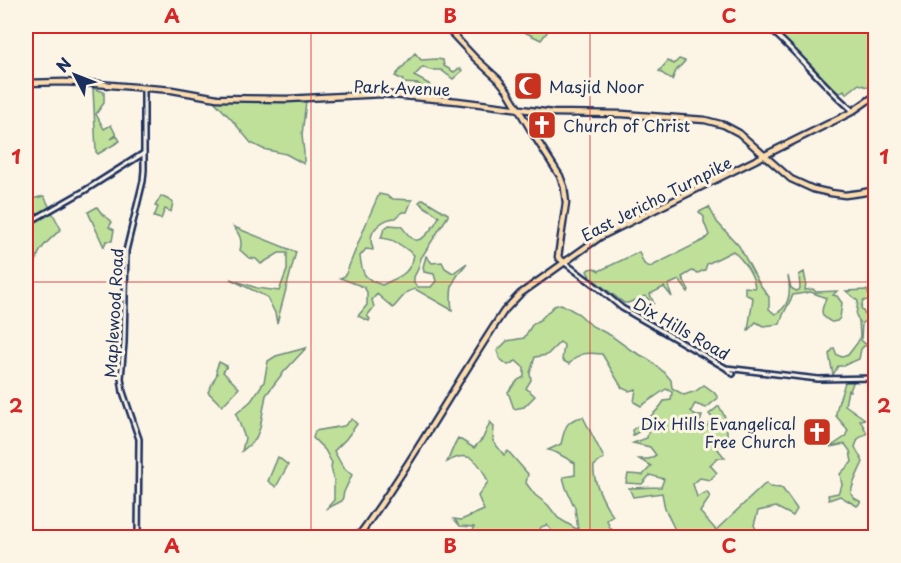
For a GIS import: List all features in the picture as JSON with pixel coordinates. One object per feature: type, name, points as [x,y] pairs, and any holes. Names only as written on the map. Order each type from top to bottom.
[{"type":"main road","points":[[445,26],[501,82],[558,172],[564,187],[566,203],[558,257],[564,262]]},
{"type":"main road","name":"Park Avenue","points":[[26,83],[64,82],[172,90],[217,98],[287,99],[382,94],[553,113],[622,114],[705,120],[732,129],[744,136],[798,183],[824,192],[845,195],[876,190]]},
{"type":"main road","name":"East Jericho Turnpike","points":[[357,537],[436,421],[504,311],[518,296],[600,237],[854,111],[876,95]]},
{"type":"main road","points":[[753,144],[764,150],[779,149]]},
{"type":"main road","points":[[774,164],[772,157],[779,149]]},
{"type":"main road","points":[[755,161],[774,164]]},
{"type":"street","points":[[766,26],[787,43],[809,69],[854,111]]},
{"type":"street","name":"Maplewood Road","points":[[138,537],[140,440],[123,392],[122,369],[126,251],[143,181],[144,88]]},
{"type":"street","points":[[26,224],[144,153]]},
{"type":"street","points":[[134,159],[141,160],[144,165]]},
{"type":"street","name":"Dix Hills Road","points":[[564,262],[622,308],[726,368],[818,380],[876,378]]},
{"type":"street","points":[[726,368],[733,374]]},
{"type":"green space","points":[[521,26],[541,26],[548,31],[541,40],[518,29]]},
{"type":"green space","points":[[802,26],[875,26],[875,86],[870,88],[859,84],[846,94],[844,90],[839,94],[814,72],[782,36],[790,29],[796,31],[802,29]]},
{"type":"green space","points":[[415,53],[421,60],[443,60],[444,66],[454,72],[458,69],[462,71],[453,79],[441,70],[430,70],[423,67],[414,76],[430,86],[422,87],[419,84],[402,83],[403,80],[395,76]]},
{"type":"green space","points":[[679,59],[685,61],[672,80],[659,71],[668,61],[674,64]]},
{"type":"green space","points":[[93,88],[104,92],[104,103],[96,114],[104,129],[111,125],[116,135],[111,139],[117,136],[120,141],[98,154],[96,152]]},
{"type":"green space","points":[[213,100],[306,101],[302,135],[304,164],[286,154],[263,149],[251,143]]},
{"type":"green space","points":[[379,194],[393,199],[412,200],[407,212],[402,212],[396,218],[383,222],[373,231],[371,240],[373,250],[366,249],[360,256],[365,275],[382,285],[403,274],[410,267],[414,255],[403,246],[381,238],[384,229],[389,225],[401,226],[415,240],[426,235],[439,217],[419,202],[423,199],[448,216],[421,258],[414,283],[418,287],[431,287],[436,281],[434,274],[424,272],[426,256],[432,263],[442,262],[445,268],[453,273],[467,263],[453,284],[452,310],[415,289],[407,292],[393,308],[377,294],[372,300],[374,307],[367,316],[369,321],[358,316],[367,305],[367,292],[364,287],[340,278],[345,276]]},
{"type":"green space","points":[[44,196],[50,208],[28,219],[26,200]]},
{"type":"green space","points":[[161,196],[173,202],[171,212],[165,209],[161,219],[154,217],[158,207],[155,206]]},
{"type":"green space","points":[[97,207],[112,222],[109,227],[114,230],[112,241],[106,241],[104,247],[88,212]]},
{"type":"green space","points":[[709,207],[717,222],[739,246],[769,297],[769,309],[775,314],[784,307],[789,293],[788,276],[791,288],[796,291],[800,288],[799,275],[804,272],[805,290],[837,291],[833,295],[837,296],[842,303],[840,318],[832,322],[825,318],[822,310],[826,298],[811,292],[793,295],[780,324],[763,326],[756,322],[748,330],[753,298],[745,294],[745,287],[755,288],[753,278],[733,251],[707,264],[705,270],[698,273],[692,271],[682,277],[688,292],[679,280],[668,285],[672,297],[664,287],[650,294],[654,304],[645,296],[624,303],[590,277],[587,271],[589,269],[594,268],[599,271],[639,252],[644,264],[650,267],[704,240],[709,235],[704,217],[699,212]]},
{"type":"green space","points":[[52,212],[61,229],[42,248],[36,262],[27,250],[27,247],[35,242],[26,226]]},
{"type":"green space","points":[[234,227],[296,252],[277,323],[267,297],[230,279],[257,288],[279,291],[287,270],[287,253],[279,253],[261,264],[240,250],[241,240]]},
{"type":"green space","points":[[867,290],[870,298],[863,301],[861,308],[868,319],[862,323],[861,340],[872,346],[864,346],[859,359],[838,366],[833,375],[829,354],[834,348],[837,355],[842,357],[848,355],[860,336],[859,321],[856,315],[858,301],[846,291]]},
{"type":"green space","points":[[561,304],[579,314],[592,326],[648,359],[671,380],[672,388],[684,395],[704,385],[714,392],[718,398],[706,408],[695,404],[691,411],[696,416],[702,416],[700,422],[706,426],[714,420],[709,414],[719,406],[727,421],[727,436],[735,445],[735,447],[723,442],[717,448],[725,458],[717,458],[710,465],[717,473],[710,480],[700,478],[693,484],[697,497],[707,492],[710,497],[700,512],[716,530],[766,483],[770,487],[782,488],[797,509],[793,516],[776,507],[758,511],[754,525],[760,537],[689,537],[676,532],[665,509],[662,493],[633,497],[629,488],[661,487],[664,479],[650,475],[642,484],[626,483],[628,474],[643,475],[651,466],[639,459],[649,459],[656,455],[650,447],[633,443],[647,438],[649,426],[633,435],[632,430],[654,414],[664,401],[671,400],[672,392],[666,389],[641,406],[634,402],[636,389],[629,391],[622,388],[602,354],[584,354],[569,364],[562,360],[564,345],[560,342],[547,355],[535,357],[530,373],[531,380],[526,388],[535,396],[524,407],[514,409],[508,392],[518,380],[524,377],[524,368],[516,361],[508,365],[500,359],[497,351],[507,341],[524,338],[532,325],[554,306]]},
{"type":"green space","points":[[306,348],[266,395],[260,428],[255,440],[242,451],[245,438],[236,414],[251,401],[264,382],[268,361],[276,356]]},
{"type":"green space","points":[[219,362],[227,366],[223,372],[239,388],[222,406],[208,392],[217,374]]},
{"type":"green space","points":[[854,380],[850,391],[848,390],[845,405],[865,419],[860,420],[867,433],[858,439],[855,447],[863,462],[851,494],[861,502],[857,506],[840,496],[829,500],[828,495],[838,493],[842,485],[840,474],[852,462],[850,451],[845,444],[830,447],[845,437],[848,430],[836,416],[836,412],[845,381]]},
{"type":"green space","points":[[583,417],[604,458],[594,466],[594,472],[606,506],[613,516],[607,520],[610,528],[620,535],[617,538],[574,538],[569,534],[565,537],[549,537],[553,533],[547,525],[541,527],[537,537],[472,537],[474,527],[460,526],[454,519],[461,520],[484,510],[478,496],[488,482],[478,463],[473,459],[462,456],[447,462],[458,438],[474,448],[483,438],[490,422],[494,426],[493,441],[504,455],[508,451],[528,474],[526,483],[535,495],[548,505],[558,518],[578,530],[575,508],[563,477],[575,475],[575,463],[548,450],[561,444],[569,423]]},
{"type":"green space","points":[[352,419],[357,424],[334,451],[343,467],[352,475],[342,501],[326,509],[334,500],[332,463],[325,450],[313,438],[315,431],[344,426]]},
{"type":"green space","points":[[278,457],[288,465],[276,487],[268,481]]},
{"type":"place","name":"Masjid Noor","points":[[528,86]]},
{"type":"place","name":"Church of Christ","points":[[542,125]]},
{"type":"place","name":"Dix Hills Evangelical Free Church","points":[[817,432]]}]
